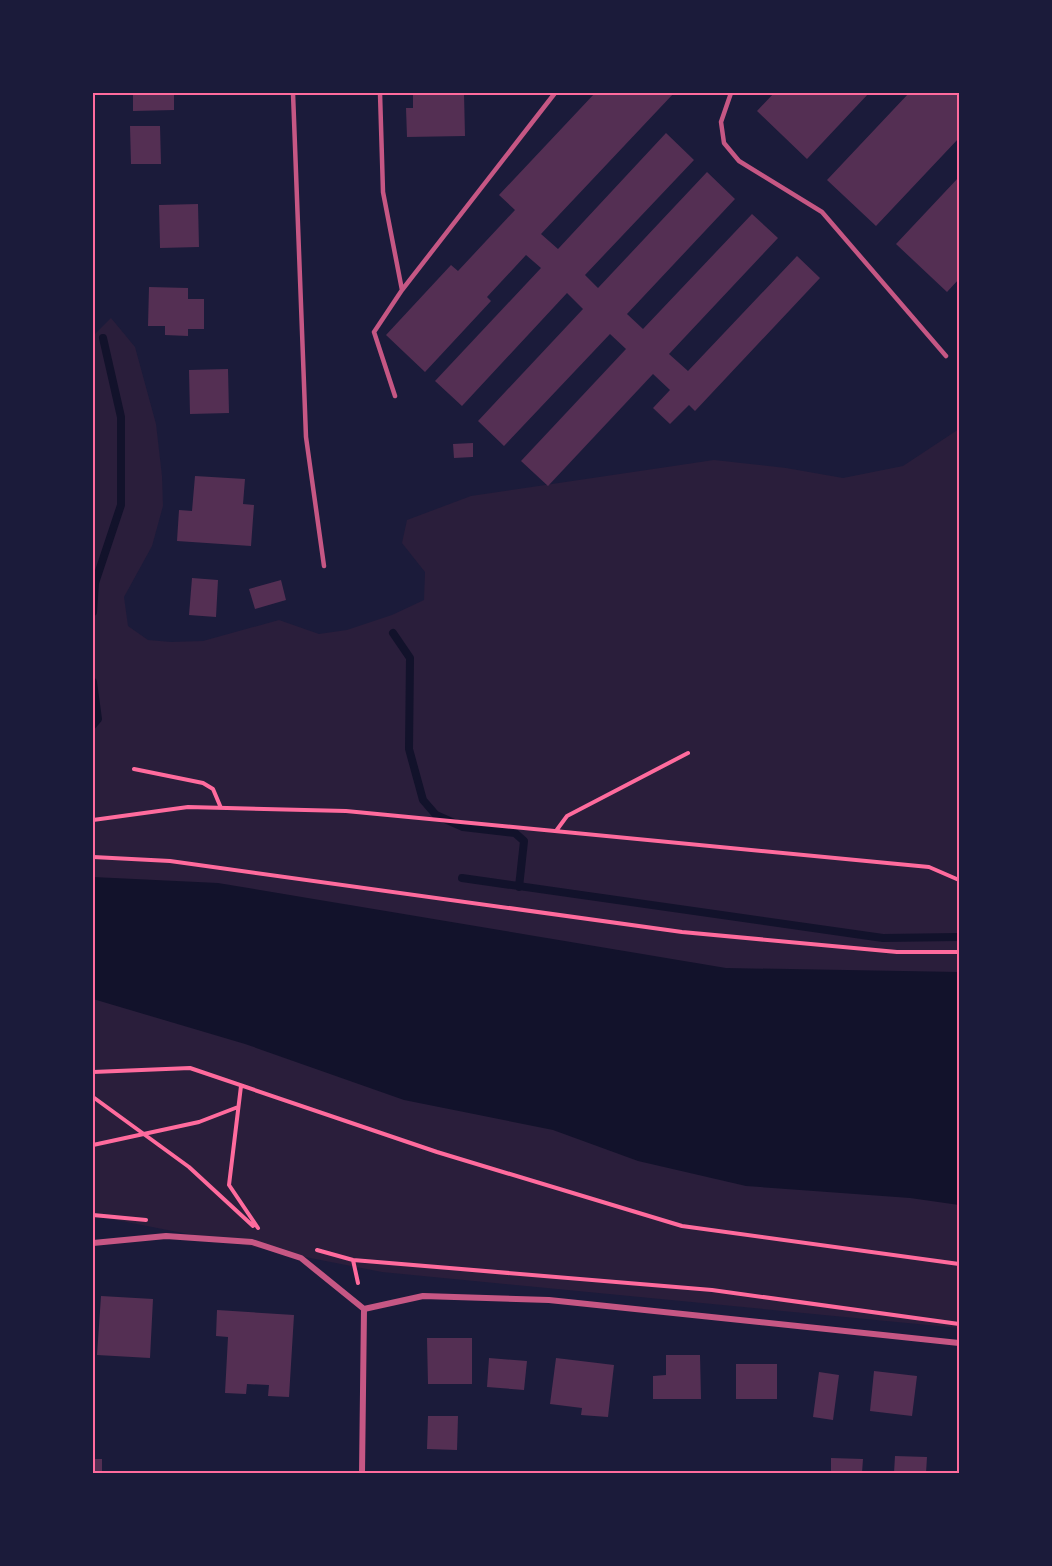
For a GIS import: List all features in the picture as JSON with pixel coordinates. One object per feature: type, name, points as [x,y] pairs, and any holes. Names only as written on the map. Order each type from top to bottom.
[{"type":"street","points":[[93,1243],[166,1236],[252,1242],[301,1258],[363,1309]]},
{"type":"street","points":[[363,1309],[423,1296],[549,1300],[959,1343]]},
{"type":"street","points":[[362,1473],[363,1309]]},
{"type":"lane","points":[[293,93],[306,437],[324,566]]},
{"type":"lane","points":[[380,93],[383,192],[402,290]]},
{"type":"lane","points":[[395,396],[374,332],[402,290],[555,93]]},
{"type":"lane","points":[[731,93],[721,122],[723,143],[739,161],[822,212],[946,356]]},
{"type":"path","points":[[556,831],[567,816],[688,753]]},
{"type":"path","points":[[134,769],[203,783],[213,789],[221,808]]},
{"type":"path","points":[[93,820],[188,807],[346,811],[929,867],[959,880]]},
{"type":"path","points":[[93,857],[170,861],[682,932],[897,952],[959,952]]},
{"type":"path","points":[[93,1072],[190,1068],[437,1152],[682,1226],[959,1264]]},
{"type":"path","points":[[93,1096],[189,1167],[262,1234],[229,1185],[241,1086]]},
{"type":"path","points":[[93,1145],[199,1122],[238,1107]]},
{"type":"path","points":[[308,1247],[353,1260],[712,1290],[959,1324]]},
{"type":"shaded area","points":[[111,318],[135,347],[156,424],[162,476],[163,506],[152,546],[124,597],[128,626],[148,640],[203,641],[279,620],[319,634],[347,630],[392,615],[424,600],[425,572],[402,543],[407,520],[471,496],[714,460],[786,468],[843,478],[903,466],[959,429],[959,1328],[382,1272],[106,1218],[93,1219],[93,336]]},
{"type":"shaded area","points":[[93,877],[218,883],[726,968],[959,972],[959,1205],[910,1198],[746,1186],[638,1161],[553,1130],[404,1100],[245,1044],[93,999]]},
{"type":"building","points":[[133,93],[174,93],[174,110],[133,111]]},
{"type":"building","points":[[413,93],[464,93],[465,136],[407,137],[406,108],[413,108]]},
{"type":"building","points":[[595,93],[674,93],[541,234],[558,249],[666,133],[694,160],[585,275],[598,288],[707,172],[735,199],[627,314],[643,329],[752,214],[778,238],[669,354],[688,371],[797,256],[820,278],[695,411],[689,405],[670,424],[653,408],[670,390],[653,374],[548,486],[521,461],[626,349],[610,334],[504,446],[478,421],[583,309],[567,293],[462,406],[435,381],[541,268],[526,255],[487,297],[491,301],[425,372],[386,335],[451,265],[458,271],[515,210],[499,195]]},
{"type":"building","points":[[774,93],[869,93],[807,159],[757,111]]},
{"type":"building","points":[[909,93],[959,93],[959,138],[876,226],[827,180]]},
{"type":"building","points":[[130,126],[160,126],[161,164],[131,164]]},
{"type":"building","points":[[959,177],[959,279],[947,292],[896,244]]},
{"type":"building","points":[[198,204],[199,247],[160,248],[159,205]]},
{"type":"building","points":[[149,287],[188,288],[188,299],[204,299],[204,329],[188,329],[188,336],[165,335],[165,326],[148,326]]},
{"type":"building","points":[[228,369],[229,413],[190,414],[189,370]]},
{"type":"building","points":[[473,443],[473,457],[454,458],[453,444]]},
{"type":"building","points":[[195,476],[245,479],[243,504],[254,505],[251,546],[177,541],[179,510],[192,511]]},
{"type":"building","points":[[192,578],[218,580],[216,617],[189,615]]},
{"type":"building","points":[[281,580],[286,600],[255,609],[249,589]]},
{"type":"building","points":[[101,1296],[153,1299],[150,1358],[97,1355]]},
{"type":"building","points":[[217,1310],[294,1315],[289,1397],[268,1396],[269,1385],[247,1384],[246,1394],[225,1393],[228,1337],[216,1336]]},
{"type":"building","points":[[427,1338],[472,1338],[472,1384],[428,1384]]},
{"type":"building","points":[[666,1355],[700,1355],[701,1399],[653,1399],[653,1376],[666,1375]]},
{"type":"building","points":[[489,1358],[527,1361],[524,1390],[487,1387]]},
{"type":"building","points":[[556,1358],[614,1365],[608,1417],[581,1415],[582,1408],[550,1404]]},
{"type":"building","points":[[736,1364],[777,1364],[777,1399],[736,1399]]},
{"type":"building","points":[[874,1371],[917,1376],[912,1416],[870,1411]]},
{"type":"building","points":[[819,1372],[839,1375],[833,1420],[813,1417]]},
{"type":"building","points":[[428,1416],[458,1416],[457,1450],[427,1449]]},
{"type":"building","points":[[895,1456],[927,1457],[926,1473],[894,1473]]},
{"type":"building","points":[[831,1458],[863,1459],[862,1473],[831,1473]]},
{"type":"building","points":[[93,1459],[102,1459],[102,1473],[93,1473]]},
{"type":"waterway","points":[[93,612],[95,583],[121,505],[121,417],[103,338]]},
{"type":"waterway","points":[[393,633],[410,658],[409,749],[423,800],[436,815],[463,827],[515,833],[524,841],[519,887]]},
{"type":"waterway","points":[[93,682],[98,719],[93,725]]},
{"type":"waterway","points":[[462,878],[883,938],[959,937]]}]
